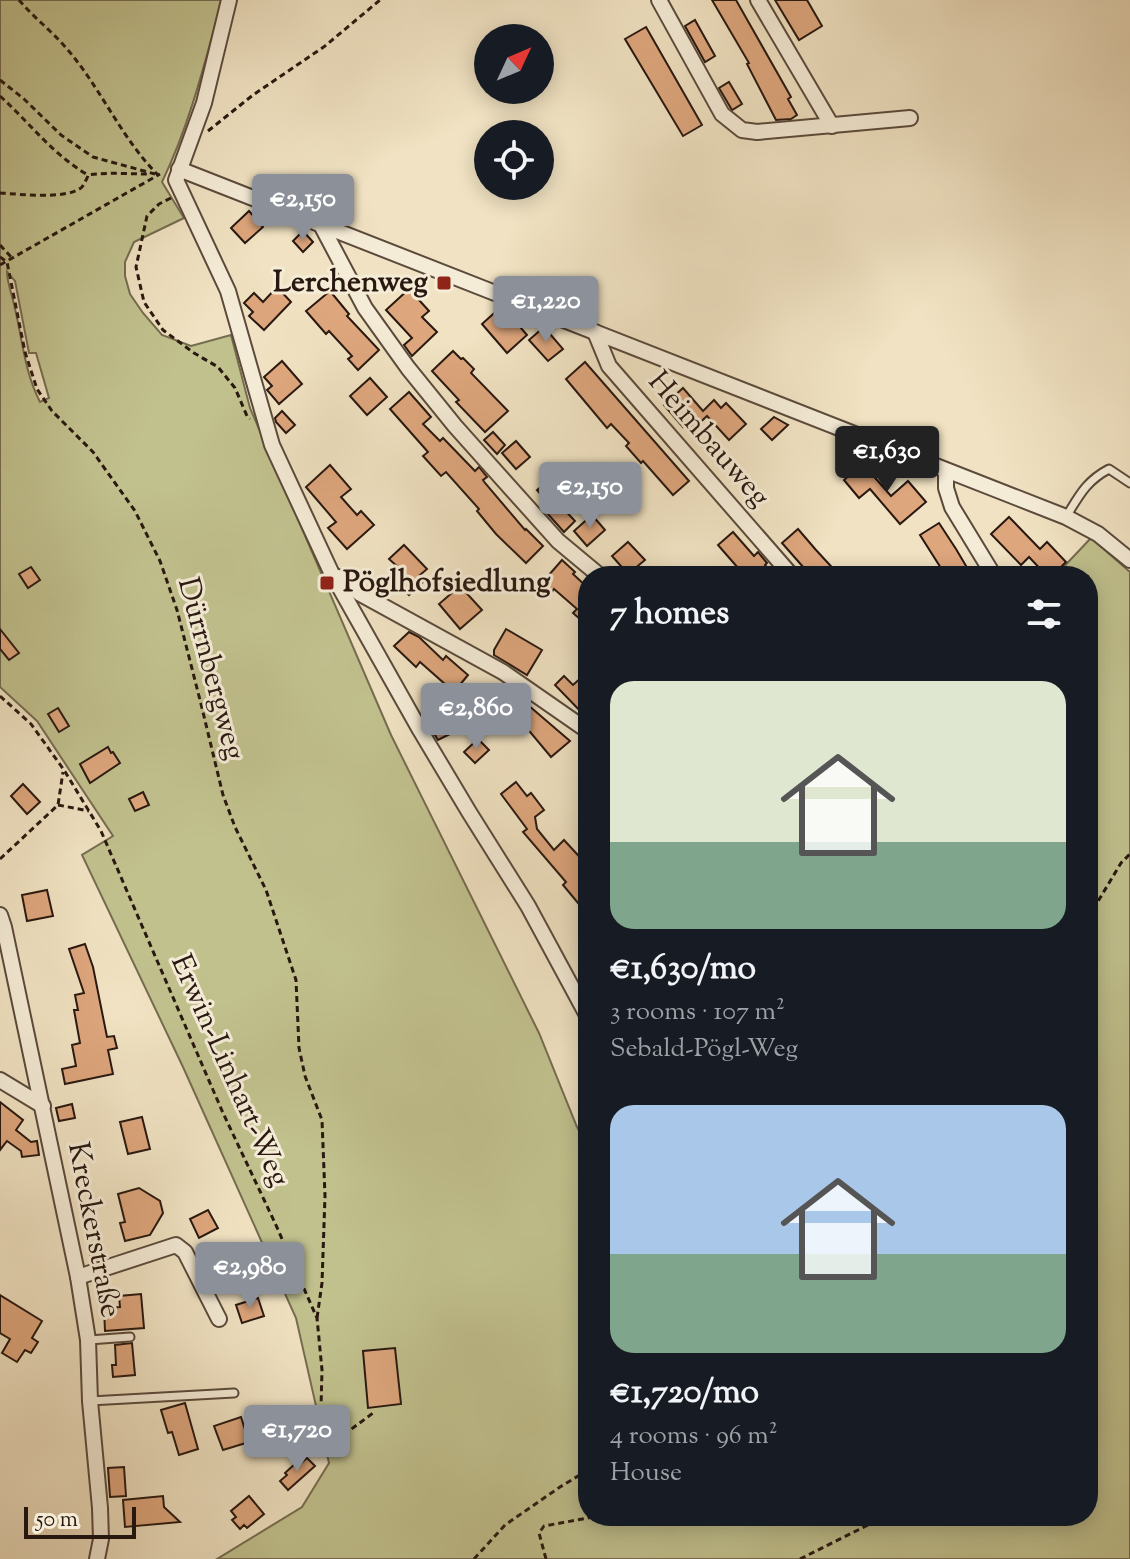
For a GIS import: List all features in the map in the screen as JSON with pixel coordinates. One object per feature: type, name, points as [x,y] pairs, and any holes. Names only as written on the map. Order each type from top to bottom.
[{"type":"street","points":[[229,0],[204,103],[176,180],[228,291],[272,445],[331,572],[420,730],[528,906],[578,998]]},
{"type":"street","points":[[659,0],[722,114],[742,130],[757,132],[910,118]]},
{"type":"street","points":[[758,0],[832,126]]},
{"type":"street","points":[[179,169],[1066,517],[1098,534],[1130,560]]},
{"type":"street","points":[[320,223],[365,308],[408,368],[455,426],[558,541],[588,566]]},
{"type":"street","name":"Heimbauweg","points":[[595,332],[609,366],[783,566]]},
{"type":"street","points":[[946,471],[946,488],[952,507],[988,566]]},
{"type":"street","points":[[331,572],[359,593],[503,672],[578,724]]},
{"type":"street","name":"Kreckerstraße","points":[[0,915],[43,1106],[88,1340],[100,1508],[101,1539],[97,1559]]},
{"type":"street","points":[[0,1080],[43,1106]]},
{"type":"street","points":[[78,1277],[176,1245],[185,1252],[219,1319]]},
{"type":"lane","points":[[1066,517],[1095,476],[1109,469],[1130,483]]},
{"type":"lane","points":[[88,1340],[130,1337]]},
{"type":"lane","points":[[90,1401],[234,1393]]},
{"type":"path","points":[[19,0],[67,48],[125,135],[156,174]]},
{"type":"path","points":[[188,144],[325,46],[380,0]]},
{"type":"path","points":[[0,80],[61,135],[93,157],[156,174]]},
{"type":"path","points":[[0,96],[48,147],[88,175],[156,174]]},
{"type":"path","points":[[0,265],[156,174]]},
{"type":"path","points":[[0,193],[57,195],[72,192],[82,186],[88,175]]},
{"type":"path","points":[[182,193],[159,204],[147,216],[136,267],[144,302],[163,330],[218,367],[235,388],[247,416],[269,435]]},
{"type":"path","points":[[0,245],[13,259]]},
{"type":"path","points":[[0,257],[7,262]]},
{"type":"path","name":"Dürrnbergweg","points":[[7,262],[25,352],[37,389],[52,411],[93,452],[135,511],[160,561],[177,610],[223,795],[266,890],[296,980],[299,1048],[305,1076],[322,1120],[325,1196],[322,1283],[317,1318]]},
{"type":"path","name":"Erwin-Linhart-Weg","points":[[0,696],[31,724],[64,770],[101,831],[223,1113],[317,1318],[322,1370],[321,1407],[308,1444],[330,1445],[373,1413]]},
{"type":"path","points":[[0,859],[58,805],[64,770]]},
{"type":"path","points":[[58,805],[89,811]]},
{"type":"path","points":[[1098,901],[1121,863],[1130,854]]},
{"type":"path","points":[[474,1559],[505,1525],[578,1477]]},
{"type":"path","points":[[546,1559],[539,1533],[544,1526],[578,1520]]},
{"type":"path","points":[[800,1559],[866,1526]]},
{"type":"green space","points":[[0,0],[222,0],[189,115],[162,182],[184,218],[134,242],[125,262],[125,276],[130,294],[162,335],[191,346],[231,335],[250,408],[391,735],[539,1033],[578,1129],[578,1526],[1098,1526],[1098,566],[1064,566],[1091,538],[1130,572],[1130,1559],[217,1559],[302,1507],[329,1463],[296,1318],[183,1067],[82,855],[113,836],[37,721],[0,687]],"holes":[[[7,272],[15,281],[29,353],[36,353],[49,398],[40,402],[27,367]]]},
{"type":"building","points":[[712,0],[736,0],[791,97],[788,99],[797,115],[791,119],[776,120],[749,63]]},
{"type":"building","points":[[775,0],[807,0],[822,26],[799,40]]},
{"type":"building","points":[[695,20],[715,56],[705,62],[685,26]]},
{"type":"building","points":[[646,27],[702,125],[683,136],[625,39]]},
{"type":"building","points":[[729,82],[742,104],[732,110],[719,88]]},
{"type":"building","points":[[249,211],[263,227],[245,243],[231,228]]},
{"type":"building","points":[[303,231],[313,242],[303,252],[293,241]]},
{"type":"building","points":[[277,287],[291,302],[264,330],[249,316],[253,312],[244,303],[254,293],[263,302]]},
{"type":"building","points":[[409,289],[429,311],[422,317],[437,332],[412,356],[404,345],[412,338],[386,310]]},
{"type":"building","points":[[330,291],[349,314],[347,316],[379,350],[358,370],[348,359],[352,356],[329,331],[326,334],[306,311]]},
{"type":"building","points":[[502,306],[527,335],[507,353],[482,324]]},
{"type":"building","points":[[544,327],[563,349],[548,361],[529,340]]},
{"type":"building","points":[[453,351],[474,369],[471,373],[508,411],[485,432],[432,371]]},
{"type":"building","points":[[282,361],[302,384],[279,404],[267,390],[272,386],[264,377]]},
{"type":"building","points":[[585,362],[689,481],[673,495],[626,446],[629,443],[611,424],[607,428],[566,379]]},
{"type":"building","points":[[370,378],[387,397],[367,415],[350,396]]},
{"type":"building","points":[[683,388],[703,411],[714,400],[721,408],[726,403],[746,424],[729,440],[707,416],[694,428],[689,422],[683,427],[664,405]]},
{"type":"building","points":[[409,392],[431,417],[423,424],[440,441],[443,438],[475,471],[479,467],[487,477],[483,480],[485,483],[525,530],[543,546],[526,563],[496,534],[477,511],[479,509],[446,472],[441,476],[423,456],[428,452],[390,409]]},
{"type":"building","points":[[282,411],[295,425],[286,433],[275,418]]},
{"type":"building","points":[[774,417],[788,425],[772,440],[761,429]]},
{"type":"building","points":[[493,432],[505,445],[497,454],[484,440]]},
{"type":"building","points":[[516,441],[530,457],[516,469],[502,453]]},
{"type":"building","points":[[863,464],[891,496],[908,481],[926,502],[900,524],[870,489],[859,498],[844,480]]},
{"type":"building","points":[[330,465],[351,489],[341,497],[357,515],[361,511],[374,525],[347,549],[328,528],[336,522],[306,487]]},
{"type":"building","points":[[556,474],[570,491],[552,507],[537,490]]},
{"type":"building","points":[[558,503],[575,521],[564,532],[547,513]]},
{"type":"building","points":[[592,515],[605,530],[587,546],[574,531]]},
{"type":"building","points":[[1009,517],[1040,549],[1047,542],[1066,562],[1062,566],[1038,566],[1029,557],[1021,565],[991,534]]},
{"type":"building","points":[[939,523],[966,566],[940,566],[920,535]]},
{"type":"building","points":[[798,529],[831,566],[802,566],[782,543]]},
{"type":"building","points":[[733,532],[754,556],[758,552],[767,563],[766,566],[736,566],[718,545]]},
{"type":"building","points":[[628,542],[645,560],[638,566],[621,566],[612,556]]},
{"type":"building","points":[[404,545],[427,569],[420,575],[425,580],[409,595],[390,575],[398,567],[389,559]]},
{"type":"building","points":[[562,560],[578,579],[578,617],[573,613],[577,609],[554,589],[551,593],[541,584]]},
{"type":"building","points":[[31,567],[40,580],[28,588],[19,574]]},
{"type":"building","points":[[460,586],[482,610],[460,629],[439,604]]},
{"type":"building","points":[[0,629],[19,653],[9,660],[0,649]]},
{"type":"building","points":[[506,629],[542,650],[527,675],[494,655]]},
{"type":"building","points":[[409,632],[419,637],[443,660],[446,656],[468,675],[454,692],[420,662],[416,667],[394,646]]},
{"type":"building","points":[[564,676],[573,685],[578,681],[578,709],[555,685]]},
{"type":"building","points":[[508,688],[519,697],[486,714]]},
{"type":"building","points":[[521,699],[570,741],[551,757],[521,721],[514,729],[501,718]]},
{"type":"building","points":[[58,708],[69,726],[59,732],[48,714]]},
{"type":"building","points":[[443,717],[452,733],[438,740],[429,725]]},
{"type":"building","points":[[478,739],[489,750],[475,763],[464,752]]},
{"type":"building","points":[[108,747],[120,763],[90,783],[80,764]]},
{"type":"building","points":[[516,782],[527,796],[531,793],[544,810],[535,817],[537,829],[554,850],[564,840],[578,855],[578,903],[563,885],[566,882],[523,832],[527,829],[501,794]]},
{"type":"building","points":[[23,784],[40,802],[27,814],[11,796]]},
{"type":"building","points":[[143,792],[149,805],[135,811],[129,799]]},
{"type":"building","points":[[47,890],[53,916],[27,921],[22,895]]},
{"type":"building","points":[[85,944],[93,967],[107,1037],[114,1036],[117,1048],[108,1050],[113,1074],[65,1084],[62,1069],[76,1066],[72,1045],[80,1043],[74,1010],[78,1010],[75,995],[84,993],[69,949]]},
{"type":"building","points":[[0,1102],[23,1120],[16,1130],[31,1142],[37,1141],[39,1155],[22,1157],[21,1151],[7,1141],[0,1150]]},
{"type":"building","points":[[72,1104],[75,1118],[59,1121],[56,1108]]},
{"type":"building","points":[[142,1117],[150,1149],[128,1154],[120,1122]]},
{"type":"building","points":[[139,1188],[160,1201],[163,1213],[150,1235],[125,1241],[120,1223],[125,1222],[118,1194]]},
{"type":"building","points":[[208,1210],[218,1228],[199,1238],[190,1219]]},
{"type":"building","points":[[101,1242],[105,1258],[92,1262],[88,1245]]},
{"type":"building","points":[[232,1248],[239,1267],[220,1274],[213,1255]]},
{"type":"building","points":[[141,1294],[144,1328],[105,1331],[104,1308],[120,1307],[119,1296]]},
{"type":"building","points":[[0,1295],[42,1321],[32,1338],[38,1342],[31,1353],[25,1350],[17,1362],[2,1353],[10,1339],[0,1333]]},
{"type":"building","points":[[258,1298],[264,1316],[242,1323],[236,1305]]},
{"type":"building","points":[[132,1343],[135,1375],[113,1377],[115,1345]]},
{"type":"building","points":[[395,1348],[401,1404],[368,1408],[363,1351]]},
{"type":"building","points":[[185,1403],[198,1449],[179,1455],[161,1410]]},
{"type":"building","points":[[241,1417],[249,1442],[223,1450],[214,1426]]},
{"type":"building","points":[[307,1458],[315,1466],[288,1490],[280,1481],[297,1462],[300,1464]]},
{"type":"building","points":[[124,1467],[126,1496],[110,1497],[108,1468]]},
{"type":"building","points":[[163,1496],[164,1507],[180,1522],[125,1527],[123,1500]]},
{"type":"building","points":[[249,1496],[264,1514],[247,1528],[244,1525],[240,1529],[232,1520],[236,1517],[231,1511]]},
{"type":"place","name":"Lerchenweg","points":[[444,283]]},
{"type":"place","name":"Pöglhofsiedlung","points":[[327,583]]}]
